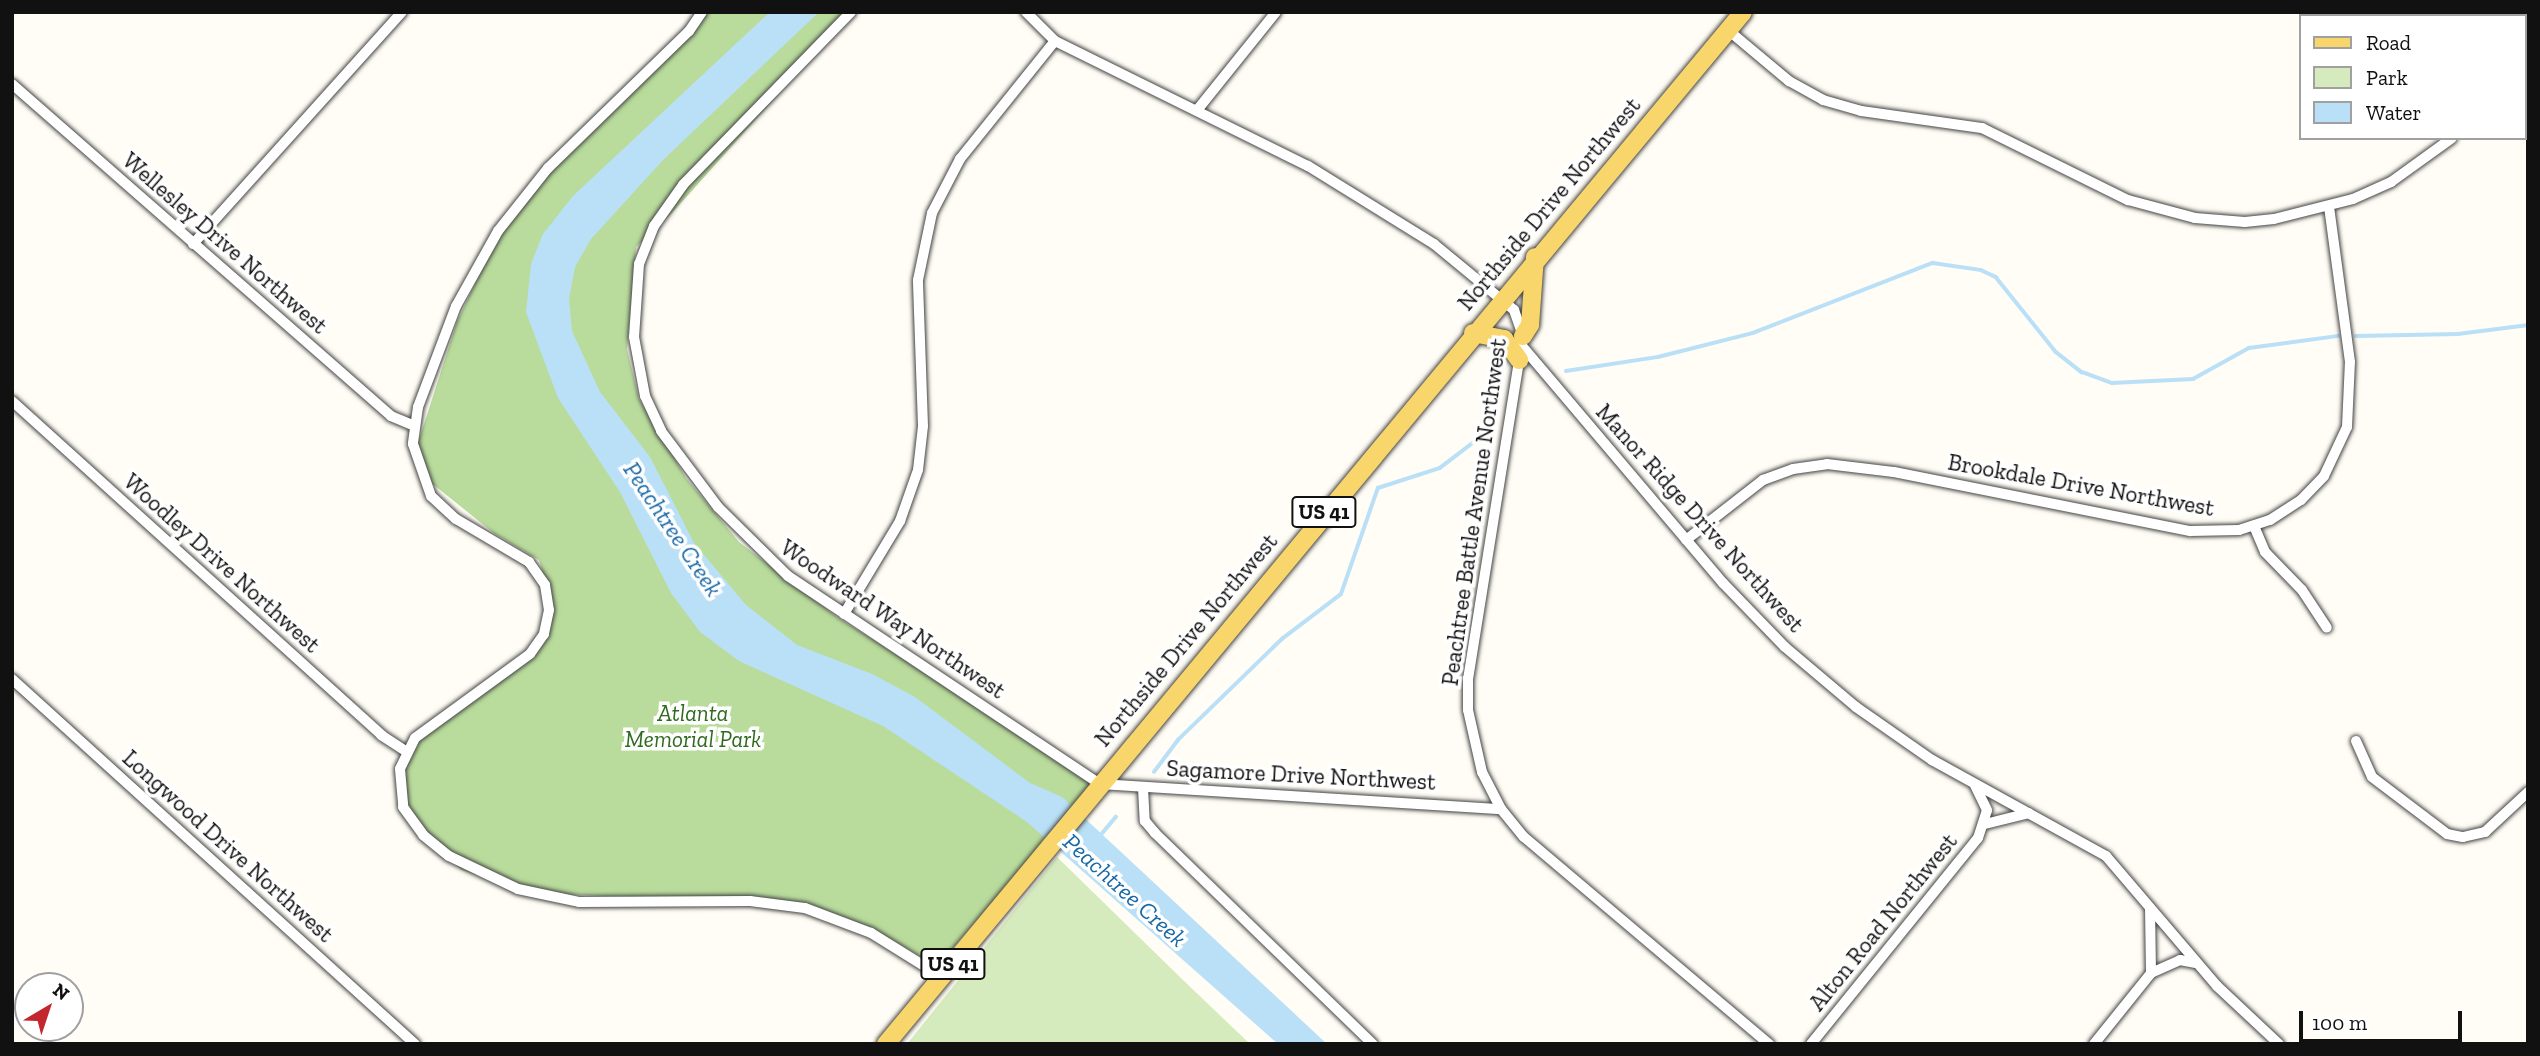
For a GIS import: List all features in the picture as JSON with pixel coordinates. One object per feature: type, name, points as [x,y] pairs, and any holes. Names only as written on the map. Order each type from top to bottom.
[{"type":"main road","name":"Northside Drive Northwest","points":[[886,1044],[1535,257],[1742,12]]},
{"type":"main road","points":[[1473,333],[1522,347],[1530,325],[1535,257]]},
{"type":"street","points":[[193,244],[402,12]]},
{"type":"street","points":[[702,12],[689,31],[548,168],[498,231],[456,306],[414,426],[416,463],[431,496],[456,519],[529,562],[545,585],[549,610],[544,634],[530,654],[425,727],[406,751],[399,787],[412,823],[450,856],[496,881],[579,902],[750,901],[805,908],[871,933],[942,977]]},
{"type":"street","name":"Woodward Way Northwest","points":[[851,12],[670,202],[645,245],[634,318],[635,355],[645,396],[674,451],[756,549],[844,614],[1100,784]]},
{"type":"street","name":"Peachtree Battle Avenue Northwest","points":[[1026,12],[1055,41],[1299,161],[1416,232],[1502,297],[1518,316],[1522,347],[1468,678],[1473,741],[1482,772],[1501,809],[1524,837],[1769,1044]]},
{"type":"street","points":[[1198,109],[1276,12]]},
{"type":"street","points":[[1728,30],[1789,81],[1823,100],[1861,111],[1982,128],[2104,190],[2155,209],[2245,222],[2329,206],[2383,186],[2449,140]]},
{"type":"street","points":[[844,614],[900,521],[918,470],[923,426],[918,280],[932,213],[960,159],[1055,41]]},
{"type":"street","name":"Wellesley Drive Northwest","points":[[12,84],[391,416],[414,426]]},
{"type":"street","name":"Brookdale Drive Northwest","points":[[1686,540],[1763,480],[1793,469],[1827,464],[1894,472],[2190,531],[2223,532],[2254,526],[2287,510],[2313,489],[2334,460],[2347,427],[2350,362],[2329,206]]},
{"type":"street","name":"Manor Ridge Drive Northwest","points":[[1522,347],[1752,615],[1820,678],[1894,735],[1974,785],[2106,856],[2196,963],[2278,1044]]},
{"type":"street","name":"Woodley Drive Northwest","points":[[12,401],[381,735],[406,751]]},
{"type":"street","points":[[2254,526],[2266,552],[2302,590],[2327,628]]},
{"type":"street","name":"Longwood Drive Northwest","points":[[12,679],[415,1044]]},
{"type":"street","points":[[2356,741],[2372,777],[2447,834],[2463,837],[2485,832],[2528,792]]},
{"type":"street","name":"Sagamore Drive Northwest","points":[[1100,784],[1501,809]]},
{"type":"street","name":"Alton Road Northwest","points":[[1974,785],[1984,803],[1985,824]]},
{"type":"street","points":[[1143,788],[1145,821],[1155,833],[1373,1044]]},
{"type":"street","name":"Alton Road Northwest","points":[[1811,1044],[1985,824],[2029,813]]},
{"type":"street","points":[[2149,905],[2151,973]]},
{"type":"street","points":[[2094,1044],[2151,973],[2180,960],[2196,963]]},
{"type":"green space","name":"Atlanta Memorial Park","points":[[706,12],[852,12],[672,213],[636,247],[627,349],[639,399],[686,478],[739,542],[838,618],[1105,785],[1049,830],[1036,851],[937,966],[870,927],[797,904],[534,893],[461,870],[397,801],[403,751],[537,650],[553,609],[539,560],[495,534],[429,481],[415,452],[457,322],[507,216]]},
{"type":"green space","points":[[1057,857],[1183,980],[1250,1044],[907,1044]]},
{"type":"water","name":"Peachtree Creek","points":[[770,12],[819,12],[664,159],[591,239],[575,267],[569,299],[572,331],[600,392],[650,457],[694,543],[746,605],[797,645],[872,674],[915,697],[1030,783],[1062,797],[1327,1044],[1278,1044],[1027,822],[883,726],[739,661],[700,632],[671,593],[620,492],[558,398],[526,312],[531,264],[543,234],[573,196]]},
{"type":"waterway","points":[[1566,371],[1658,357],[1753,333],[1933,263],[1981,270],[1996,277],[2056,352],[2082,372],[2112,383],[2193,379],[2249,348],[2338,336]]},
{"type":"waterway","points":[[2356,336],[2458,334],[2528,325]]},
{"type":"waterway","points":[[1154,772],[1178,740],[1282,639],[1341,594],[1378,488],[1440,468],[1487,432]]},
{"type":"waterway","name":"Peachtree Creek","points":[[1099,837],[1116,817]]}]
